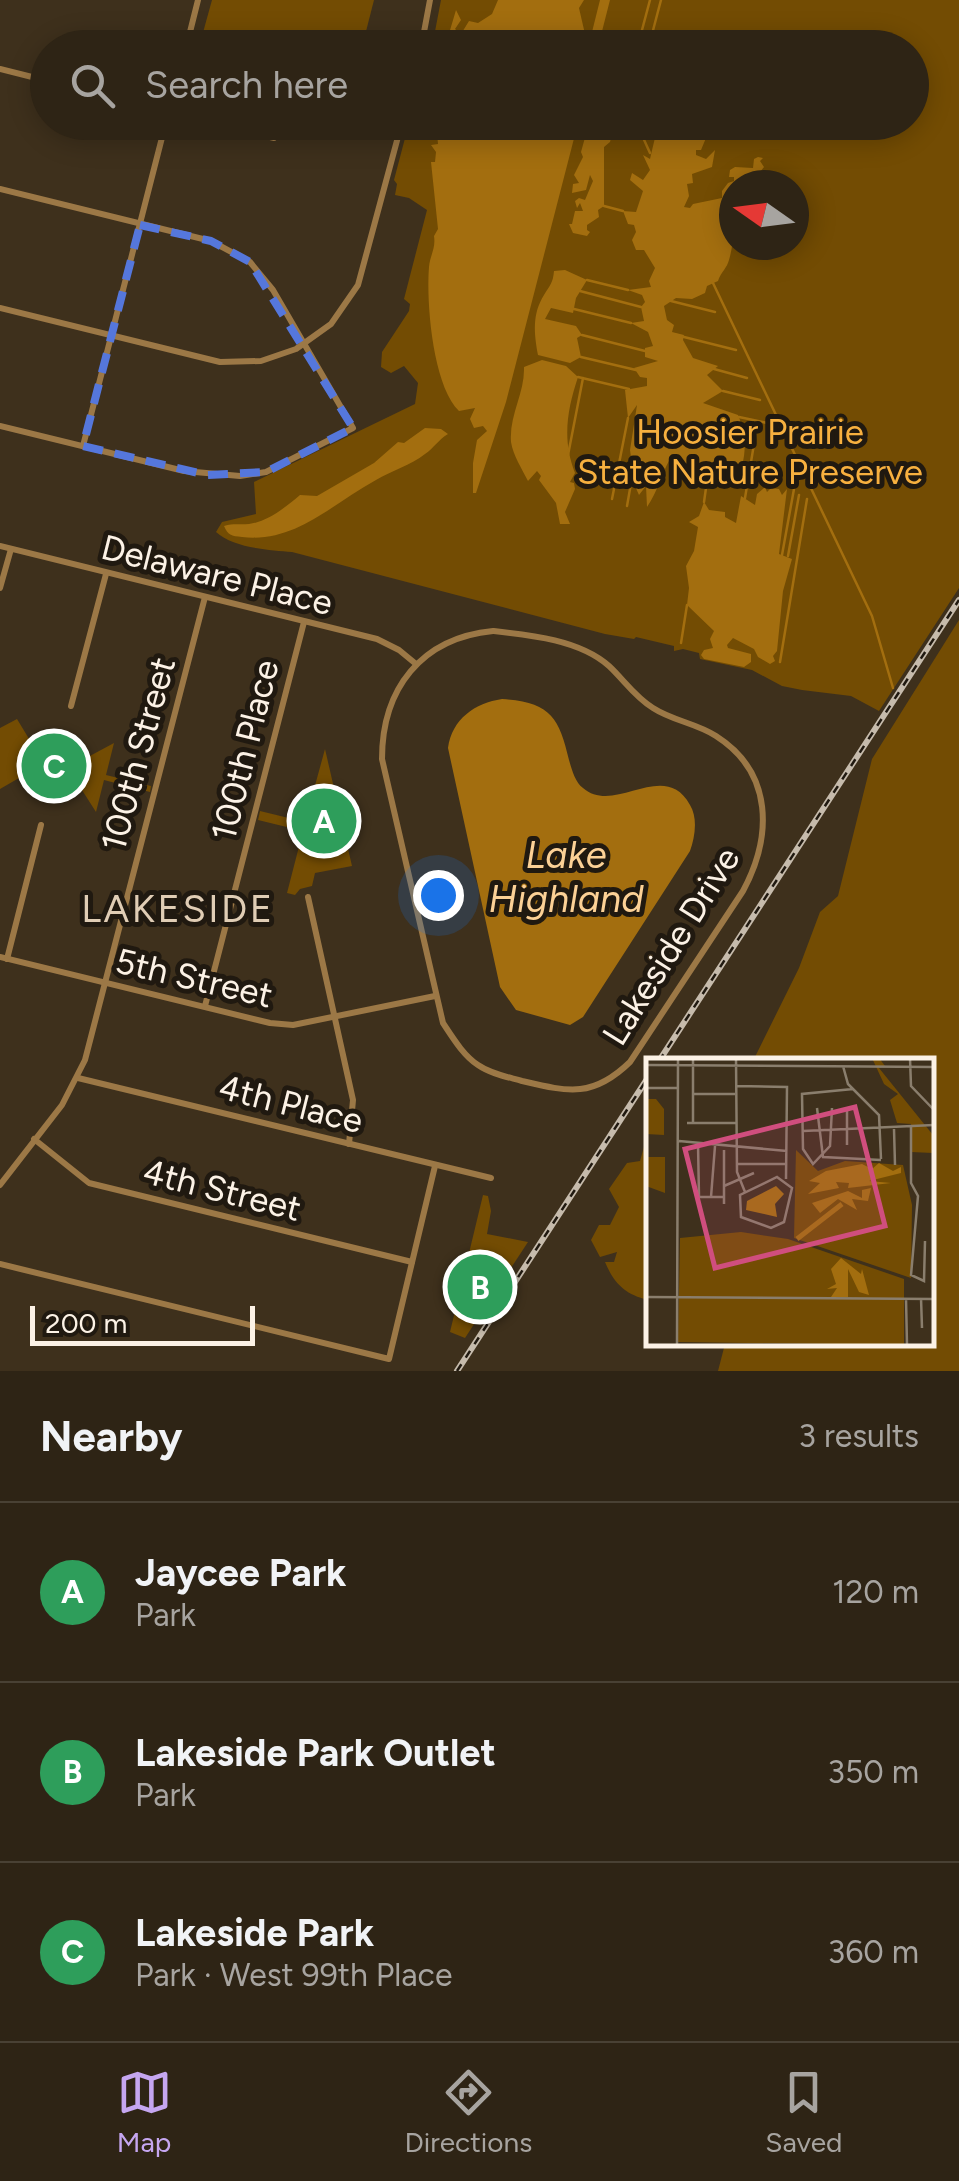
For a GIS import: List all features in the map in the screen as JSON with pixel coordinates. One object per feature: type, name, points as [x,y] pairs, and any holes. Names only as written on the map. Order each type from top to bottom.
[{"type":"street","points":[[190,30],[198,0]]},
{"type":"street","points":[[424,30],[430,0]]},
{"type":"street","points":[[0,69],[30,76]]},
{"type":"street","points":[[83,446],[161,140]]},
{"type":"street","points":[[0,308],[205,360],[253,362],[278,356],[304,345],[338,316],[358,285],[397,140]]},
{"type":"street","points":[[0,189],[211,241],[250,262],[273,290],[353,428],[266,472],[250,476],[195,473],[0,426]]},
{"type":"street","name":"Delaware Place","points":[[0,546],[377,639],[416,664]]},
{"type":"street","points":[[0,588],[10,549]]},
{"type":"street","points":[[72,706],[106,574]]},
{"type":"street","name":"100th Street","points":[[78,1078],[205,597]]},
{"type":"street","name":"100th Place","points":[[205,1006],[304,622]]},
{"type":"street","name":"Lakeside Drive","points":[[470,633],[518,634],[578,648],[608,666],[655,710],[695,724],[740,756],[754,780],[764,819],[757,864],[630,1062],[603,1083],[586,1090],[564,1091],[501,1075],[480,1066],[454,1040],[435,996],[382,759],[382,729],[391,703],[416,664],[438,647],[470,633]]},
{"type":"street","points":[[3,958],[41,825]]},
{"type":"street","points":[[308,897],[353,1100],[349,1144]]},
{"type":"street","name":"5th Street","points":[[3,958],[270,1023],[293,1025],[435,996]]},
{"type":"street","points":[[0,1185],[78,1078]]},
{"type":"street","name":"4th Place","points":[[78,1078],[491,1178]]},
{"type":"street","name":"4th Street","points":[[34,1140],[89,1183],[412,1262]]},
{"type":"street","points":[[0,1264],[389,1358],[435,1166]]},
{"type":"highlighted area","points":[[140,225],[211,241],[250,262],[353,428],[266,472],[207,475],[83,446]]},
{"type":"green space","points":[[212,0],[374,0],[366,30],[204,30]]},
{"type":"green space","name":"Hoosier Prairie State Nature Preserve","points":[[441,0],[959,0],[959,588],[879,711],[851,696],[782,686],[752,670],[700,659],[699,653],[683,649],[674,651],[674,646],[605,634],[292,552],[241,545],[216,532],[222,522],[256,514],[254,482],[415,404],[418,383],[404,366],[391,373],[381,367],[382,352],[409,311],[410,304],[404,299],[427,210],[409,198],[395,195],[394,180],[405,140],[929,140],[929,30],[435,30]]},
{"type":"green space","points":[[959,620],[959,1371],[718,1371],[724,1346],[934,1346],[934,1058],[754,1058],[799,968],[820,912],[838,896],[872,759]]},
{"type":"green space","points":[[17,719],[40,757],[73,765],[114,743],[106,775],[151,786],[150,792],[104,780],[96,812],[73,776],[38,767],[0,789],[0,728]]},
{"type":"green space","points":[[325,749],[352,866],[315,873],[312,886],[295,895],[287,893],[303,831],[258,820],[260,811],[305,822]]},
{"type":"green space","points":[[646,1140],[646,1300],[626,1291],[612,1276],[605,1262],[614,1262],[617,1252],[600,1257],[591,1240],[599,1225],[610,1225],[619,1207],[609,1189],[627,1163],[640,1161]]},
{"type":"green space","points":[[483,1195],[488,1196],[491,1211],[487,1234],[528,1242],[465,1338],[450,1332]]},
{"type":"water","points":[[498,0],[584,0],[579,8],[584,30],[463,30],[469,21],[478,23],[492,14]]},
{"type":"water","points":[[600,0],[610,0],[602,30],[592,30]]},
{"type":"water","points":[[456,10],[461,20],[450,30]]},
{"type":"water","points":[[438,140],[574,140],[506,402],[476,493],[473,463],[477,440],[487,431],[483,426],[474,428],[470,419],[475,408],[459,411],[450,399],[437,364],[430,322],[429,267],[438,229],[431,162],[435,162],[436,152],[431,145],[438,144]]},
{"type":"water","points":[[584,140],[611,140],[604,147],[604,206],[598,210],[599,217],[587,225],[587,236],[573,233],[569,224],[575,211],[583,211],[575,201],[585,200],[593,181],[590,175],[586,190],[572,193],[573,184],[579,183],[574,175],[583,157]]},
{"type":"water","points":[[654,140],[705,140],[696,155],[706,159],[715,150],[712,167],[692,174],[693,183],[687,184],[689,196],[684,207],[719,199],[719,260],[729,260],[728,263],[718,281],[707,286],[705,293],[692,299],[676,298],[664,306],[667,320],[674,325],[672,332],[684,335],[693,358],[718,366],[707,375],[723,391],[703,403],[738,415],[745,449],[734,481],[727,474],[712,474],[706,488],[694,472],[687,474],[681,460],[672,486],[670,459],[647,507],[646,486],[639,495],[635,486],[637,472],[633,472],[630,450],[637,405],[628,418],[625,390],[647,386],[647,378],[640,377],[634,368],[658,361],[645,357],[645,348],[653,346],[648,332],[631,323],[644,321],[641,307],[645,302],[642,295],[628,290],[651,287],[649,281],[655,268],[644,250],[636,250],[632,240],[634,225],[628,224],[623,211],[636,212],[643,191],[630,180],[632,173],[643,180],[650,170],[643,155],[650,159]]},
{"type":"water","points":[[758,157],[763,158],[760,161],[762,170],[730,170],[753,168]]},
{"type":"water","points":[[565,270],[587,280],[576,298],[573,313],[551,308],[545,319],[576,326],[582,335],[577,338],[581,357],[570,363],[538,355],[535,331],[537,309],[554,271]]},
{"type":"water","points":[[542,360],[566,366],[578,377],[568,425],[568,449],[575,473],[570,482],[575,489],[565,512],[570,524],[560,524],[556,503],[537,471],[528,481],[511,442],[524,367]]},
{"type":"water","points":[[425,428],[441,429],[448,434],[419,458],[312,520],[261,537],[235,536],[225,529],[224,526],[263,520],[300,495],[317,496]]},
{"type":"water","points":[[765,487],[767,492],[779,489],[782,495],[787,489],[779,554],[792,559],[783,591],[775,661],[770,664],[758,657],[754,649],[733,638],[728,648],[751,654],[751,662],[744,667],[704,659],[704,650],[713,648],[710,639],[714,631],[687,605],[686,566],[694,551],[698,527],[689,522],[699,516],[704,502],[709,510],[725,512],[725,517],[736,523],[741,496],[755,505],[757,494]]},
{"type":"water","name":"Lake Highland","points":[[502,699],[531,704],[550,714],[561,733],[574,776],[583,788],[596,795],[610,796],[667,786],[679,792],[694,816],[690,851],[583,1017],[570,1025],[516,1010],[500,987],[448,748],[454,729],[466,714]]},
{"type":"waterway","points":[[642,30],[650,0]]},
{"type":"waterway","points":[[653,30],[661,0]]},
{"type":"waterway","points":[[644,140],[650,153]]},
{"type":"waterway","points":[[604,206],[623,211]]},
{"type":"waterway","points":[[587,280],[628,290]]},
{"type":"waterway","points":[[713,283],[872,616],[893,688]]},
{"type":"waterway","points":[[580,291],[641,307]]},
{"type":"waterway","points":[[671,301],[715,312]]},
{"type":"waterway","points":[[574,309],[631,323]]},
{"type":"waterway","points":[[582,335],[645,351]]},
{"type":"waterway","points":[[684,337],[736,350]]},
{"type":"waterway","points":[[581,357],[636,370]]},
{"type":"waterway","points":[[714,369],[747,378]]},
{"type":"waterway","points":[[578,377],[629,389]]},
{"type":"waterway","points":[[568,455],[583,378]]},
{"type":"waterway","points":[[723,391],[760,400]]},
{"type":"waterway","points":[[739,417],[772,424]]},
{"type":"waterway","points":[[612,499],[628,418]]},
{"type":"waterway","points":[[743,427],[756,432],[745,498]]},
{"type":"waterway","points":[[627,506],[633,472]]},
{"type":"waterway","points":[[704,502],[706,488]]},
{"type":"waterway","points":[[782,555],[794,489]]},
{"type":"waterway","points":[[788,556],[799,495]]},
{"type":"waterway","points":[[780,662],[807,499]]},
{"type":"waterway","points":[[681,643],[687,605]]},
{"type":"railway","points":[[661,1058],[959,600]]},
{"type":"railway","points":[[457,1371],[646,1081]]},
{"type":"place","name":"Lakeside Park","points":[[54,766]]},
{"type":"place","name":"Jaycee Park","points":[[324,821]]},
{"type":"place","name":"Lakeside Park Outlet","points":[[480,1287]]},
{"type":"district","name":"LAKESIDE","points":[[178,909]]}]
